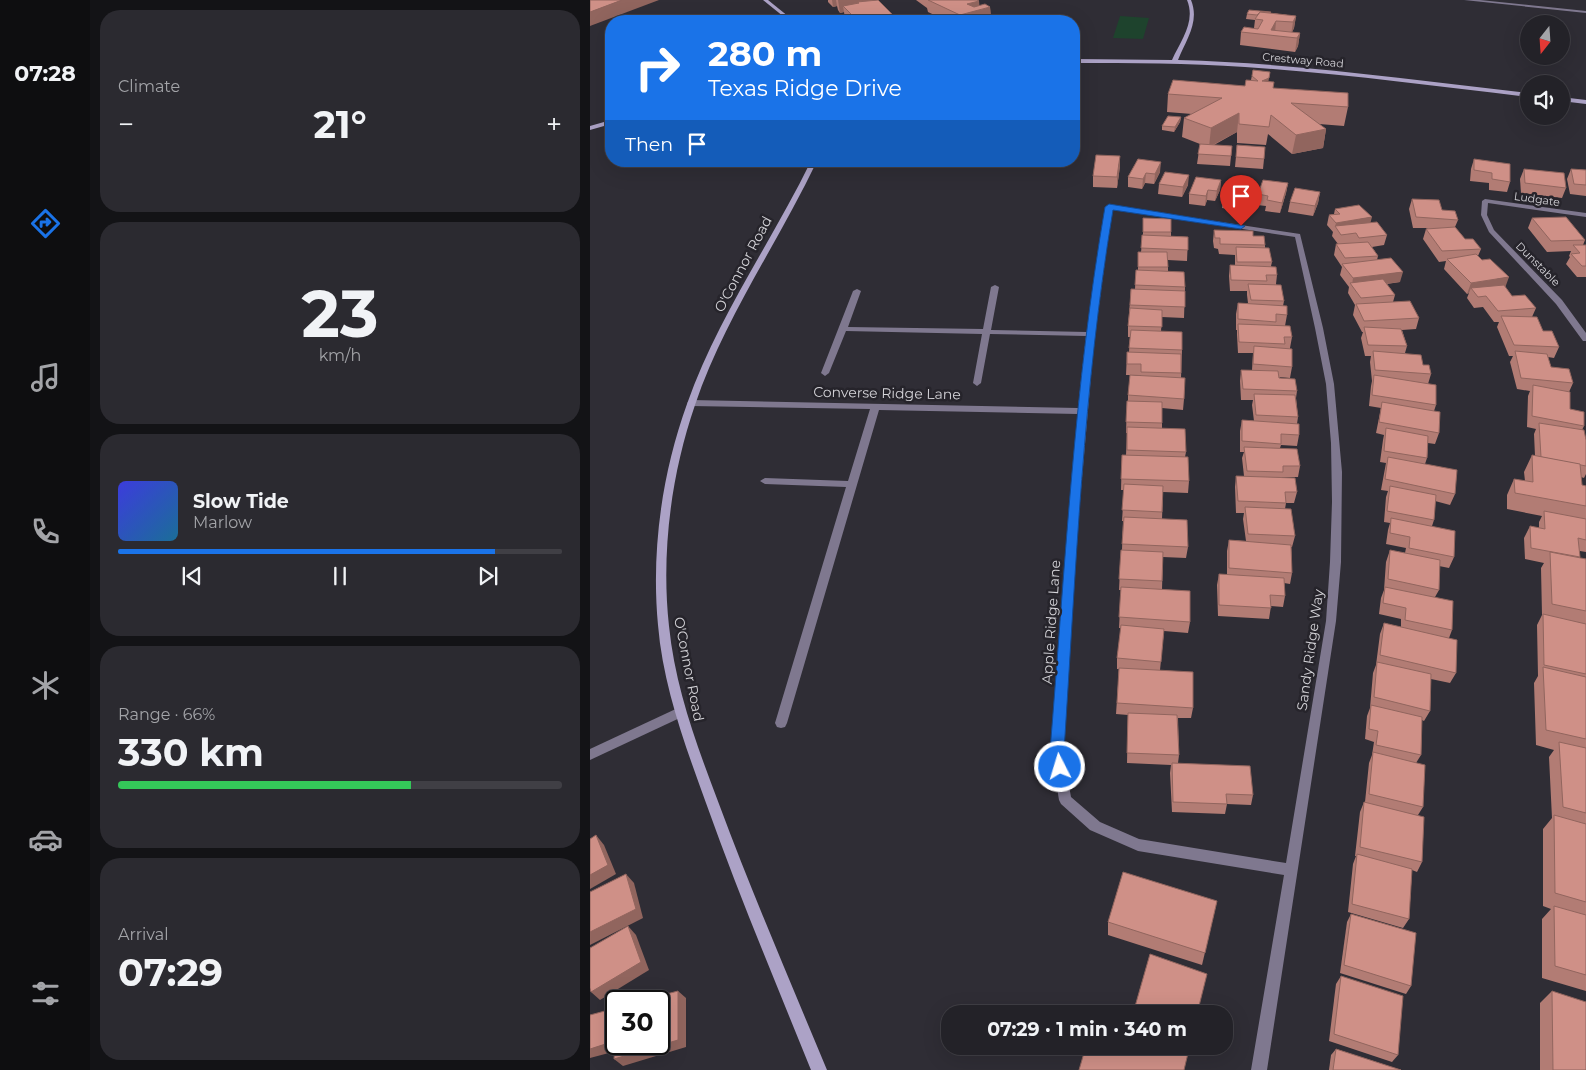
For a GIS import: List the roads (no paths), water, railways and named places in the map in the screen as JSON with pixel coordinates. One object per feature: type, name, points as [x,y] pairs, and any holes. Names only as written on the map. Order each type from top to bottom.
[{"type":"main road","points":[[765,0],[784,15]]},
{"type":"main road","points":[[1174,62],[1193,18],[1194,10],[1190,0]]},
{"type":"main road","name":"Crestway Road","points":[[1080,61],[1174,62],[1308,70],[1520,94]]},
{"type":"main road","points":[[1570,100],[1586,102]]},
{"type":"main road","points":[[590,128],[605,124]]},
{"type":"main road","name":"O'Connor Road","points":[[811,167],[714,349],[692,402],[675,457],[663,552],[663,625],[680,712],[728,847],[819,1070]]},
{"type":"street","points":[[1466,0],[1586,12]]},
{"type":"street","name":"Ludgate","points":[[1485,202],[1586,215]]},
{"type":"street","name":"Dunstable","points":[[1485,202],[1484,215],[1491,231],[1559,302],[1586,339]]},
{"type":"street","name":"Apple Ridge Lane","points":[[1291,870],[1138,845],[1095,826],[1065,800],[1057,751],[1082,411],[1098,271],[1109,207],[1298,235]]},
{"type":"street","name":"Sandy Ridge Way","points":[[1259,1070],[1331,621],[1336,571],[1336,450],[1329,383],[1298,235]]},
{"type":"street","points":[[977,383],[995,288]]},
{"type":"street","points":[[825,373],[857,292]]},
{"type":"street","points":[[843,329],[1091,334]]},
{"type":"street","name":"Converse Ridge Lane","points":[[692,402],[1082,411]]},
{"type":"street","points":[[781,723],[875,407]]},
{"type":"street","points":[[765,481],[852,484]]},
{"type":"street","points":[[590,755],[680,712]]}]
